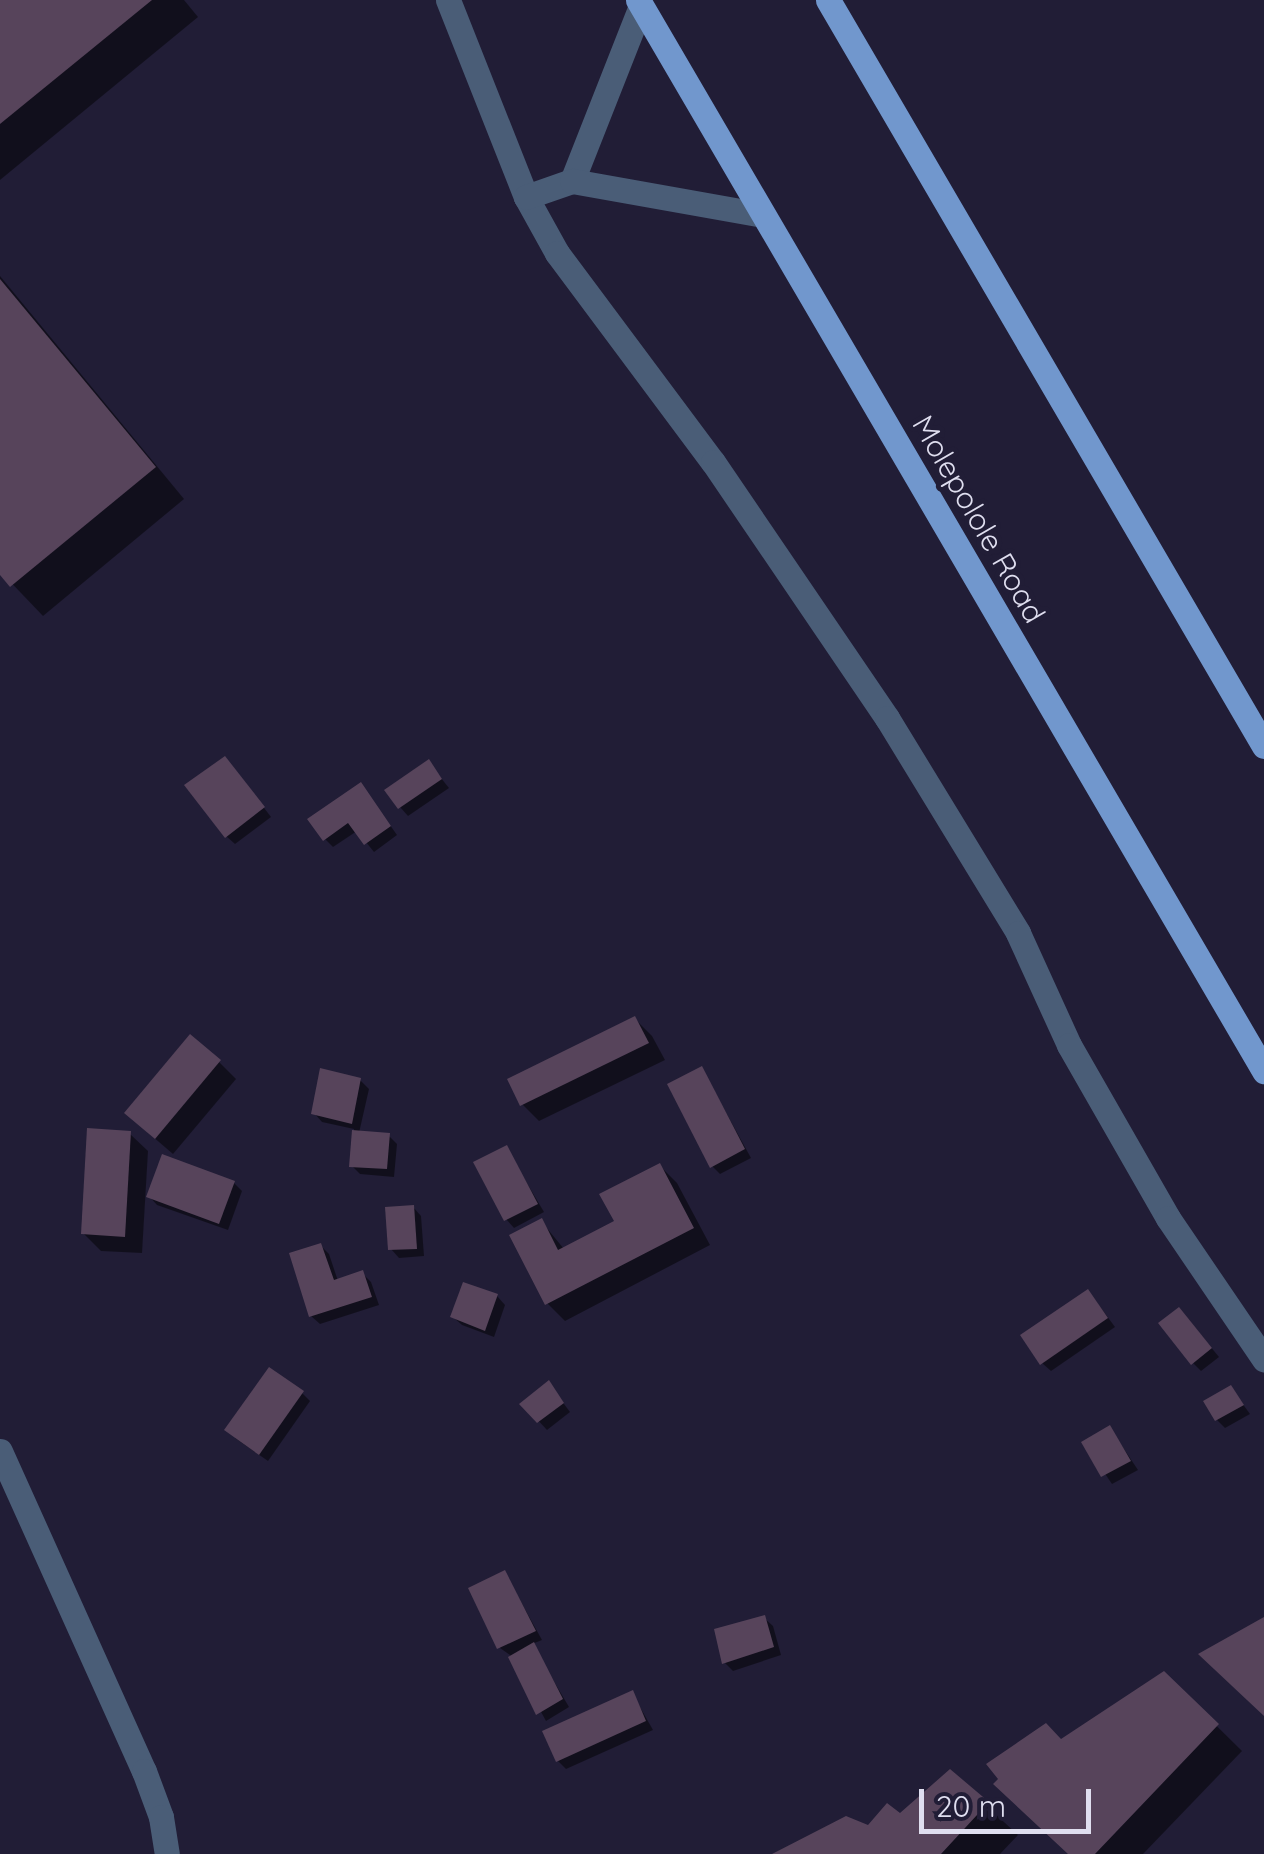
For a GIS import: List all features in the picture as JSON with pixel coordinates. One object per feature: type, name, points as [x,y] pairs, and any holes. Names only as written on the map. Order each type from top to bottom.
[{"type":"main road","points":[[828,0],[1264,746]]},
{"type":"main road","name":"Molepolole Road","points":[[639,3],[1264,1070]]},
{"type":"street","points":[[448,0],[526,197],[586,296],[713,462],[887,718],[1018,933],[1069,1046],[1168,1218],[1264,1359]]},
{"type":"street","points":[[572,181],[639,3]]},
{"type":"street","points":[[526,197],[572,181],[763,215]]},
{"type":"street","points":[[0,1451],[144,1771],[161,1817],[167,1854]]},
{"type":"building","points":[[0,0],[152,0],[0,124]]},
{"type":"building","points":[[0,279],[156,467],[10,587],[0,575]]},
{"type":"building","points":[[225,756],[265,807],[225,838],[184,785]]},
{"type":"building","points":[[429,759],[442,779],[398,809],[384,790]]},
{"type":"building","points":[[361,782],[391,826],[364,845],[348,823],[323,841],[307,819]]},
{"type":"building","points":[[635,1016],[649,1043],[520,1106],[507,1079]]},
{"type":"building","points":[[190,1034],[221,1060],[155,1139],[124,1113]]},
{"type":"building","points":[[702,1066],[745,1149],[710,1168],[667,1084]]},
{"type":"building","points":[[320,1068],[361,1078],[352,1124],[311,1114]]},
{"type":"building","points":[[87,1128],[131,1131],[125,1237],[81,1234]]},
{"type":"building","points":[[352,1130],[390,1133],[387,1169],[349,1167]]},
{"type":"building","points":[[507,1145],[538,1204],[504,1221],[473,1162]]},
{"type":"building","points":[[162,1154],[235,1181],[219,1224],[146,1197]]},
{"type":"building","points":[[660,1163],[694,1228],[545,1305],[509,1235],[542,1218],[558,1250],[614,1221],[599,1194]]},
{"type":"building","points":[[414,1205],[417,1249],[388,1250],[385,1207]]},
{"type":"building","points":[[321,1243],[334,1280],[363,1270],[372,1297],[309,1317],[289,1253]]},
{"type":"building","points":[[463,1282],[498,1294],[485,1331],[450,1317]]},
{"type":"building","points":[[1088,1289],[1108,1318],[1040,1365],[1020,1335]]},
{"type":"building","points":[[1179,1307],[1212,1348],[1191,1365],[1158,1323]]},
{"type":"building","points":[[269,1367],[304,1391],[259,1455],[224,1430]]},
{"type":"building","points":[[549,1380],[564,1403],[537,1423],[519,1404]]},
{"type":"building","points":[[1231,1385],[1244,1405],[1215,1421],[1203,1401]]},
{"type":"building","points":[[1110,1425],[1131,1461],[1101,1477],[1081,1442]]},
{"type":"building","points":[[505,1570],[536,1631],[497,1649],[468,1588]]},
{"type":"building","points":[[765,1615],[774,1647],[722,1664],[714,1629]]},
{"type":"building","points":[[1264,1617],[1264,1716],[1198,1654]]},
{"type":"building","points":[[534,1642],[563,1699],[536,1715],[508,1657]]},
{"type":"building","points":[[1164,1671],[1219,1724],[1095,1854],[1068,1854],[993,1784],[998,1779],[986,1764],[1046,1723],[1061,1739]]},
{"type":"building","points":[[633,1690],[646,1721],[556,1762],[542,1731]]},
{"type":"building","points":[[950,1769],[989,1802],[941,1854],[772,1854],[846,1816],[868,1825],[887,1803],[900,1813]]}]
